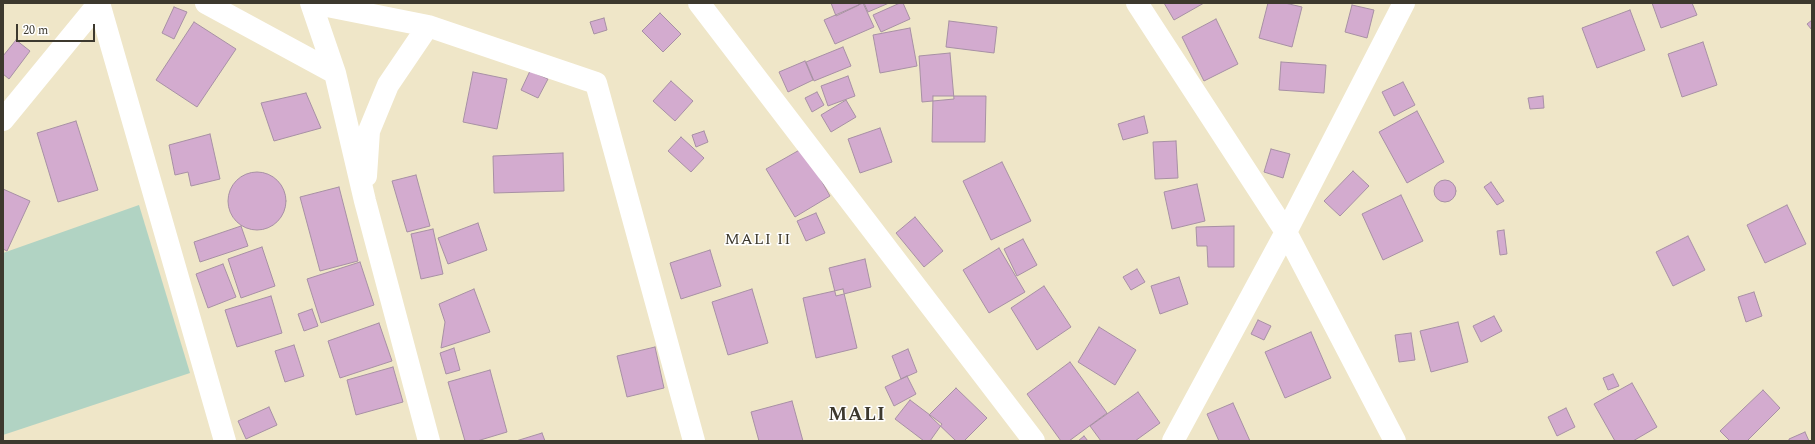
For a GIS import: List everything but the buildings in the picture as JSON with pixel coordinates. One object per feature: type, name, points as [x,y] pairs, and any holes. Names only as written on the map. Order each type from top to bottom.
[{"type":"street","points":[[3,120],[99,3]]},
{"type":"street","points":[[99,3],[225,441]]},
{"type":"street","points":[[206,3],[335,73]]},
{"type":"street","points":[[429,441],[364,201],[335,73],[312,3],[428,26],[596,83],[694,441]]},
{"type":"street","points":[[699,3],[1034,441]]},
{"type":"street","points":[[1137,3],[1286,232],[1395,441]]},
{"type":"street","points":[[1173,441],[1286,232],[1404,3]]},
{"type":"street","points":[[364,201],[369,131],[388,85],[428,26]]},
{"type":"green space","points":[[139,205],[190,373],[3,435],[3,253]]},
{"type":"district","name":"MALI II","points":[[758,241]]},
{"type":"district","name":"MALI","points":[[857,416]]}]
